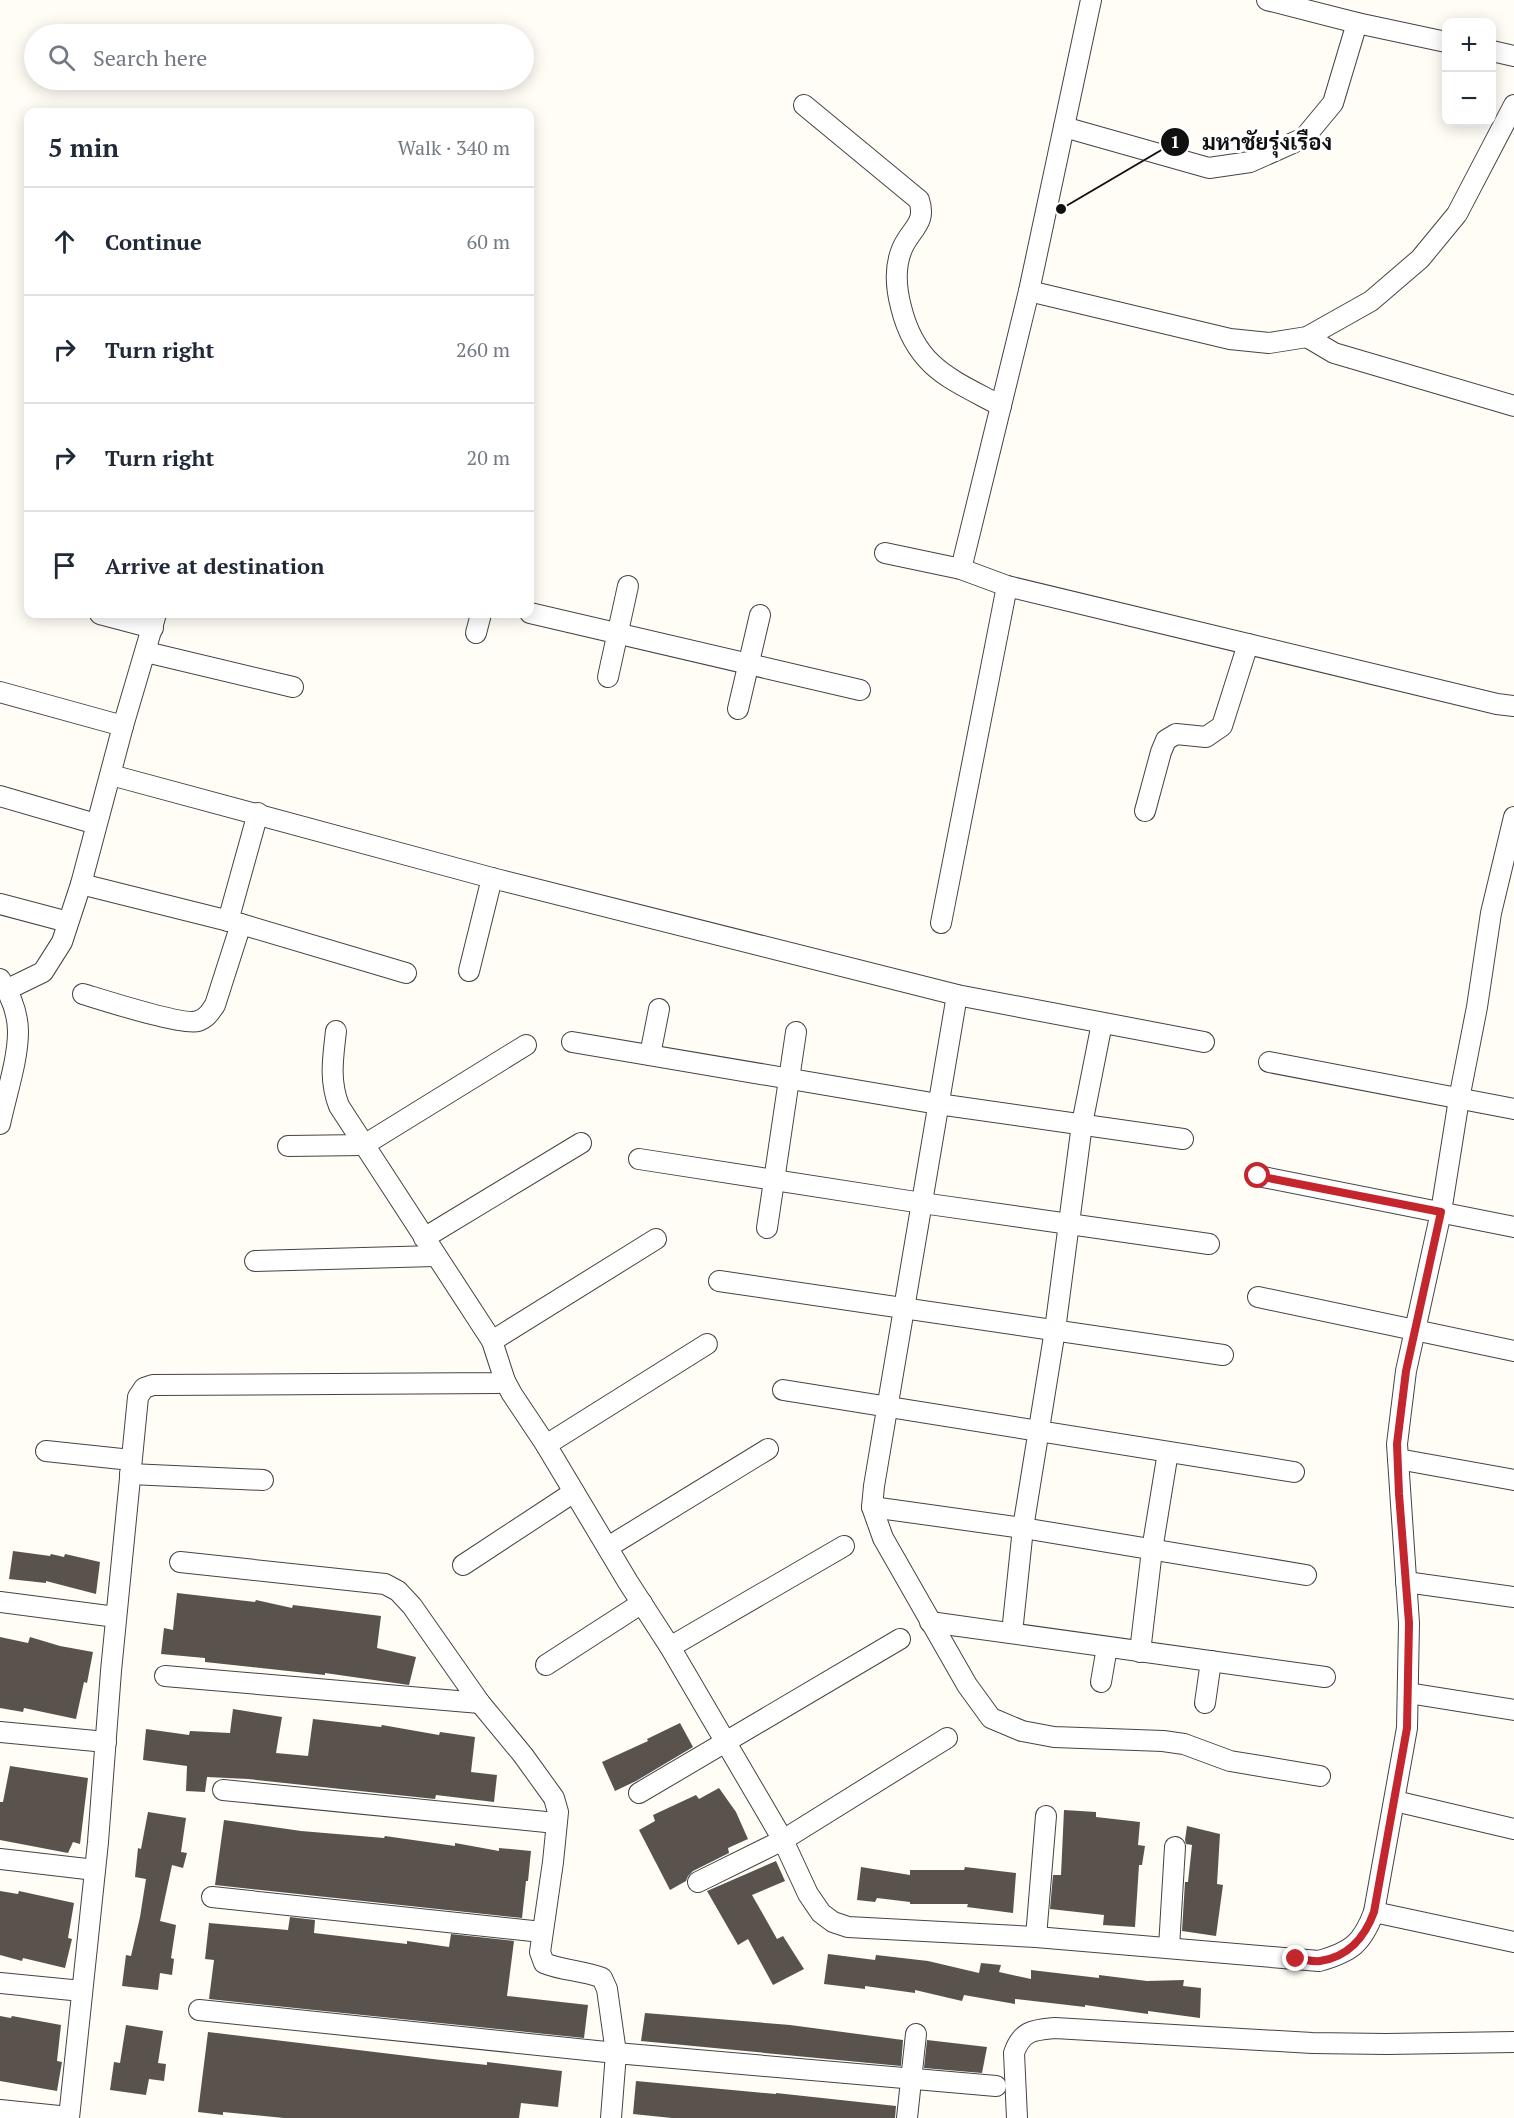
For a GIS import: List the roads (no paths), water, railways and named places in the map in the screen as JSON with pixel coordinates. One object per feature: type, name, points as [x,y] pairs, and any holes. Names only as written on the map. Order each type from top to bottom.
[{"type":"street","points":[[961,569],[1029,291],[1091,0]]},
{"type":"street","points":[[1267,0],[1442,41]]},
{"type":"street","points":[[1064,127],[1209,168],[1250,162],[1304,138],[1333,103],[1357,23]]},
{"type":"street","points":[[1496,52],[1514,56]]},
{"type":"street","points":[[804,105],[919,200],[922,211],[919,223],[903,246],[897,264],[897,291],[906,329],[926,360],[942,374],[1001,406]]},
{"type":"street","points":[[1029,291],[1230,339],[1269,343],[1307,337],[1371,301],[1420,259],[1457,214],[1514,105]]},
{"type":"street","points":[[1307,337],[1334,353],[1514,406]]},
{"type":"street","points":[[885,553],[961,569],[1007,586],[1497,704],[1514,706]]},
{"type":"street","points":[[608,677],[628,586]]},
{"type":"street","points":[[941,923],[1007,586]]},
{"type":"street","points":[[534,614],[860,690]]},
{"type":"street","points":[[738,709],[760,615]]},
{"type":"street","points":[[0,1124],[15,1059],[18,1031],[13,1004],[3,984],[43,972],[62,942],[81,884],[154,621],[131,618]]},
{"type":"street","points":[[476,633],[480,618]]},
{"type":"street","points":[[1145,811],[1166,740],[1176,734],[1206,737],[1222,726],[1248,644]]},
{"type":"street","points":[[146,652],[293,687]]},
{"type":"street","points":[[0,692],[123,726]]},
{"type":"street","points":[[111,775],[492,878],[957,995],[1204,1042]]},
{"type":"street","points":[[0,796],[96,824]]},
{"type":"street","points":[[83,994],[175,1019],[196,1022],[208,1016],[215,1005],[258,813]]},
{"type":"street","points":[[336,1032],[331,1072],[333,1090],[339,1106],[492,1341],[505,1381],[521,1409],[546,1445],[670,1647],[783,1840],[808,1894],[821,1913],[833,1922],[848,1928],[1036,1936],[1319,1961],[1342,1954],[1368,1929],[1374,1912],[1395,1801],[1407,1728],[1409,1623],[1397,1444],[1406,1371],[1441,1212],[1491,913],[1514,817]]},
{"type":"street","points":[[469,971],[492,878]]},
{"type":"street","points":[[81,884],[234,922],[406,973]]},
{"type":"street","points":[[0,904],[68,922]]},
{"type":"street","points":[[957,995],[874,1486],[872,1507],[884,1538],[967,1685],[991,1718],[1022,1731],[1054,1737],[1185,1744],[1230,1761],[1320,1776]]},
{"type":"street","points":[[650,1055],[659,1009]]},
{"type":"street","points":[[1012,1633],[1023,1528],[1070,1224],[1082,1124],[1102,1023]]},
{"type":"street","points":[[767,1228],[796,1032]]},
{"type":"street","points":[[572,1042],[938,1104],[1183,1139]]},
{"type":"street","points":[[288,1146],[364,1145],[526,1045]]},
{"type":"street","points":[[1269,1062],[1514,1109]]},
{"type":"street","points":[[424,1238],[581,1143]]},
{"type":"street","points":[[639,1159],[1209,1244]]},
{"type":"street","points":[[1258,1176],[1514,1227]]},
{"type":"street","points":[[492,1341],[656,1239]]},
{"type":"street","points":[[255,1261],[435,1256]]},
{"type":"street","points":[[719,1281],[1223,1355]]},
{"type":"street","points":[[1258,1298],[1514,1351]]},
{"type":"street","points":[[546,1445],[707,1344]]},
{"type":"street","points":[[0,2110],[69,2117],[95,1870],[116,1617],[138,1396],[144,1388],[153,1385],[498,1383],[505,1381]]},
{"type":"street","points":[[783,1390],[1294,1473]]},
{"type":"street","points":[[608,1547],[768,1449]]},
{"type":"street","points":[[46,1451],[131,1467],[263,1480]]},
{"type":"street","points":[[1140,1652],[1152,1550],[1168,1452]]},
{"type":"street","points":[[1398,1459],[1514,1480]]},
{"type":"street","points":[[463,1565],[574,1492]]},
{"type":"street","points":[[872,1507],[1023,1528],[1306,1575]]},
{"type":"street","points":[[670,1647],[844,1546]]},
{"type":"street","points":[[180,1562],[385,1584],[398,1591],[412,1606],[480,1704],[523,1755],[554,1798],[558,1812],[540,1952],[544,1963],[556,1968],[591,1973],[602,1978],[607,1989],[616,2053],[611,2118]]},
{"type":"street","points":[[1406,1582],[1514,1597]]},
{"type":"street","points":[[0,1602],[116,1617]]},
{"type":"street","points":[[546,1665],[642,1603]]},
{"type":"street","points":[[930,1622],[1325,1677]]},
{"type":"street","points":[[639,1793],[900,1639]]},
{"type":"street","points":[[1101,1682],[1107,1647]]},
{"type":"street","points":[[1205,1703],[1211,1662]]},
{"type":"street","points":[[165,1676],[480,1704]]},
{"type":"street","points":[[1408,1693],[1514,1710]]},
{"type":"street","points":[[0,1732],[106,1742]]},
{"type":"street","points":[[698,1882],[783,1840],[947,1738]]},
{"type":"street","points":[[223,1790],[556,1823]]},
{"type":"street","points":[[1395,1801],[1514,1829]]},
{"type":"street","points":[[1036,1936],[1046,1816]]},
{"type":"street","points":[[1169,1947],[1175,1847]]},
{"type":"street","points":[[0,1859],[95,1870]]},
{"type":"street","points":[[212,1897],[542,1932]]},
{"type":"street","points":[[1374,1912],[1514,1942]]},
{"type":"street","points":[[0,1983],[82,1991]]},
{"type":"street","points":[[199,2010],[616,2053],[996,2086]]},
{"type":"street","points":[[1017,2118],[1014,2053],[1017,2043],[1025,2034],[1037,2030],[1055,2028],[1312,2043],[1514,2042]]},
{"type":"street","points":[[907,2118],[916,2034]]},
{"type":"place","name":"มหาชัยรุ่งเรือง","points":[[1061,209]]}]
